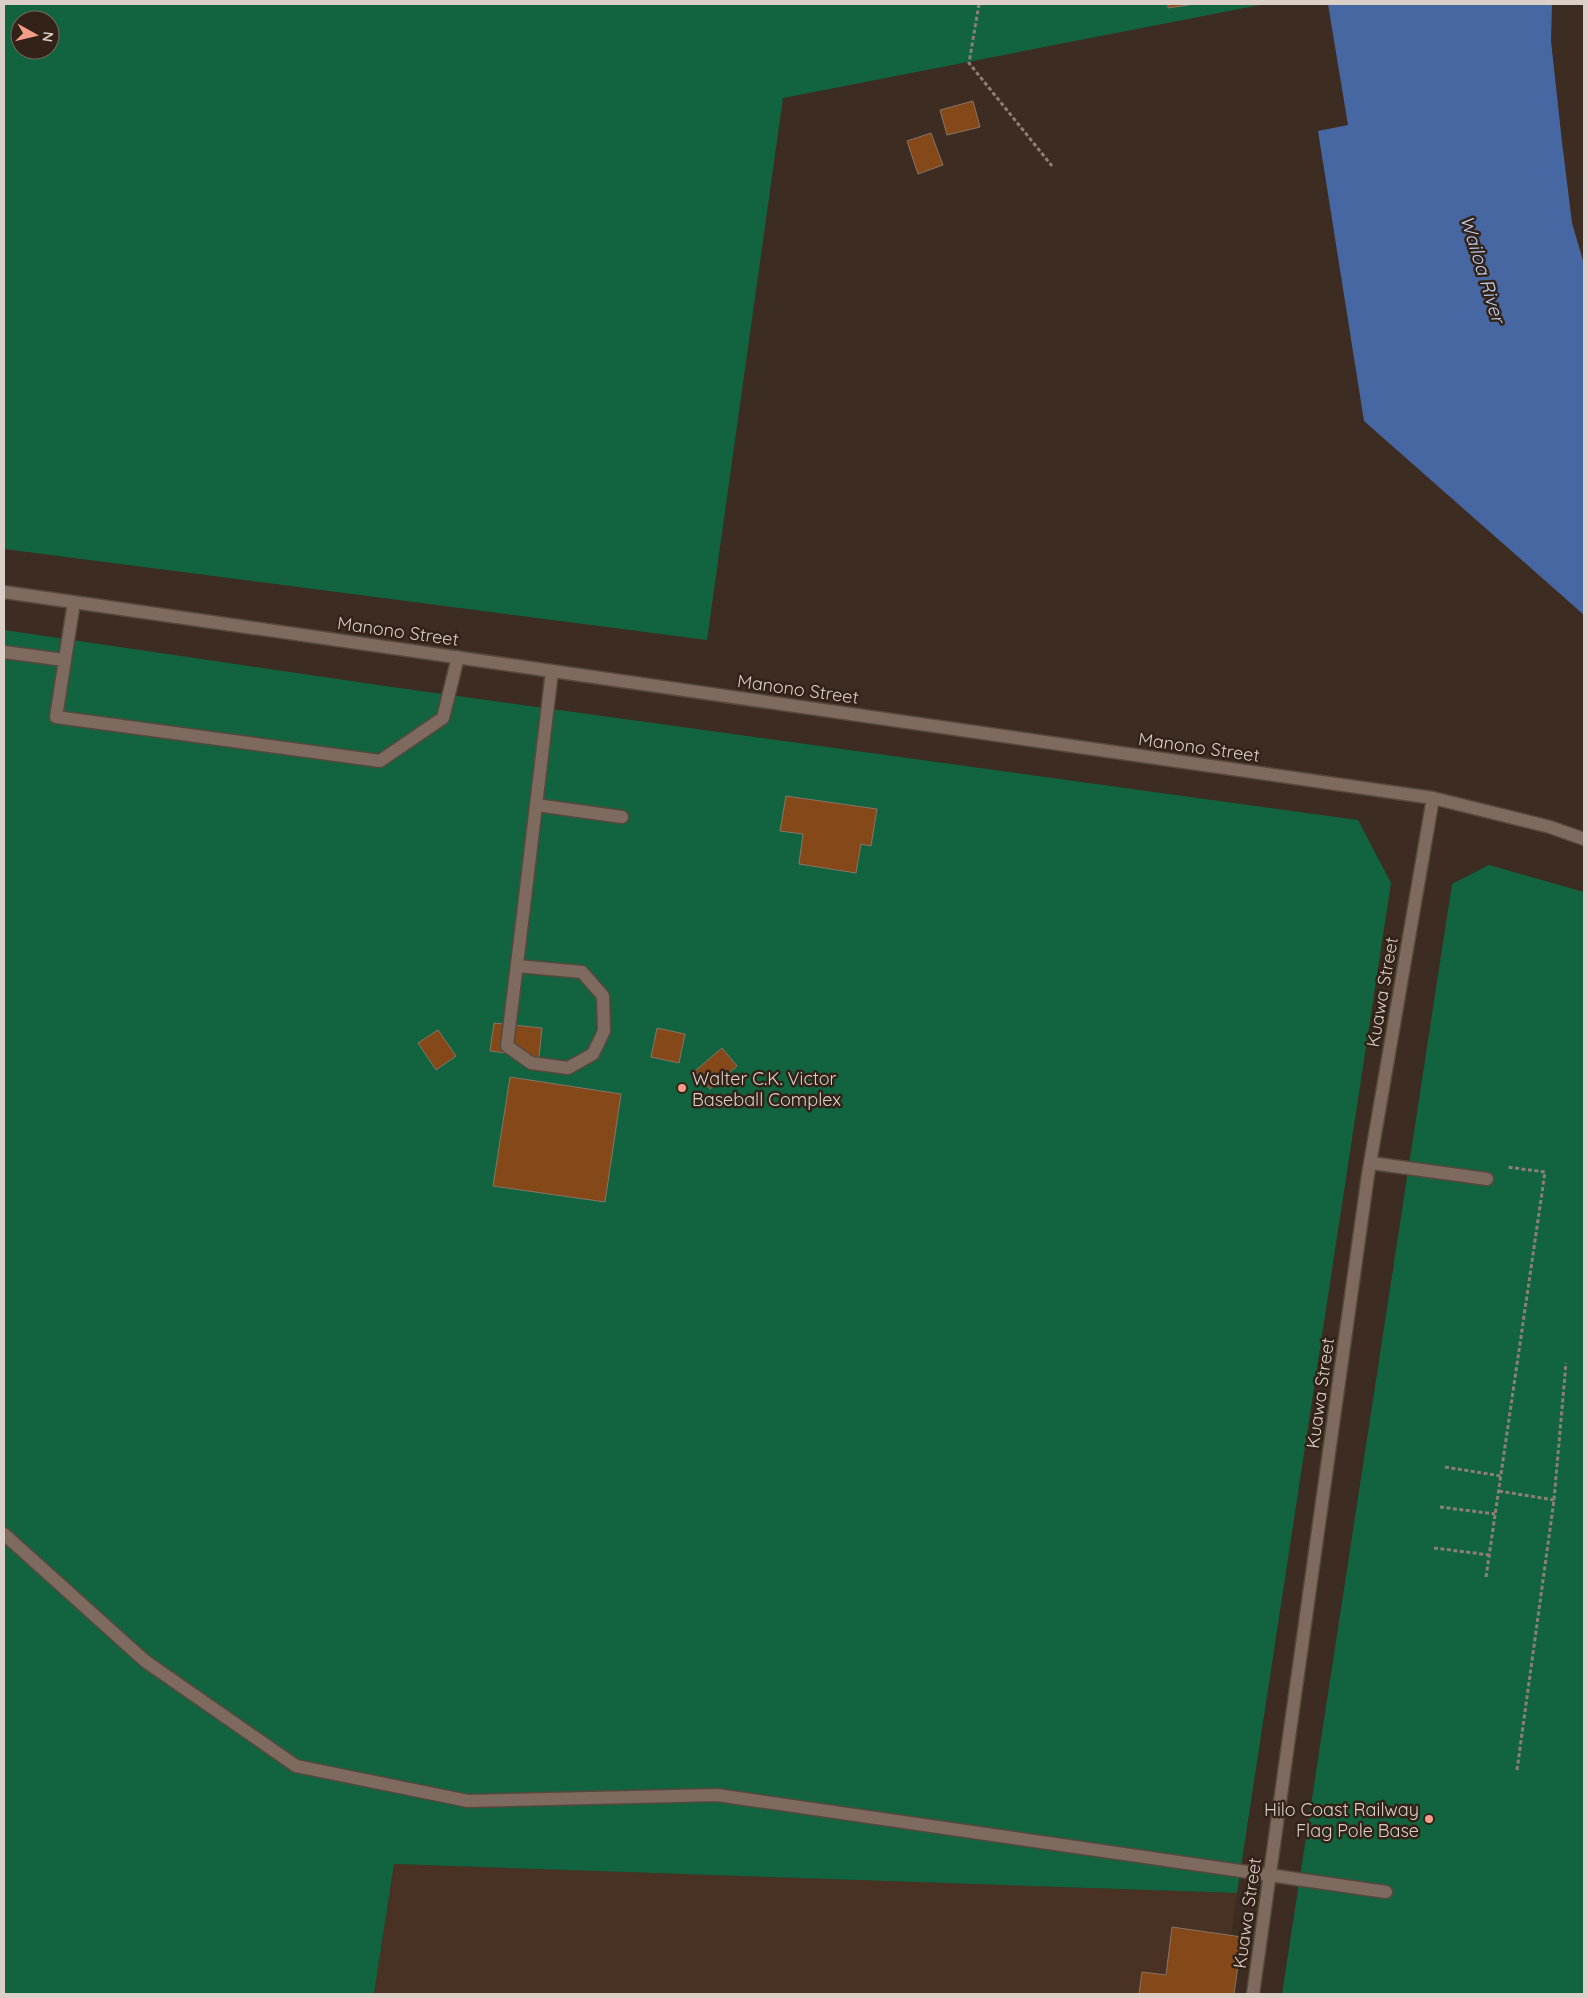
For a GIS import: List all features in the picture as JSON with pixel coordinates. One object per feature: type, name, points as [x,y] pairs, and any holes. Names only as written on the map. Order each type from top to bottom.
[{"type":"street","name":"Manono Street","points":[[4,592],[1433,798],[1550,828],[1584,839]]},
{"type":"street","points":[[74,602],[56,717],[380,761],[443,718],[458,657]]},
{"type":"street","points":[[4,652],[64,660]]},
{"type":"street","points":[[517,966],[582,972],[604,996],[604,1031],[593,1054],[568,1068],[531,1062],[507,1046],[552,671]]},
{"type":"street","name":"Kuawa Street","points":[[1253,1994],[1371,1163],[1433,798]]},
{"type":"street","points":[[536,805],[622,817]]},
{"type":"street","points":[[1371,1163],[1487,1179]]},
{"type":"street","points":[[4,1534],[145,1661],[296,1766],[468,1801],[717,1795],[1386,1892]]},
{"type":"path","points":[[979,4],[969,63],[1052,166]]},
{"type":"path","points":[[1486,1577],[1545,1172],[1506,1167]]},
{"type":"path","points":[[1517,1770],[1554,1500],[1566,1363]]},
{"type":"path","points":[[1446,1467],[1501,1476]]},
{"type":"path","points":[[1499,1491],[1554,1500]]},
{"type":"path","points":[[1440,1507],[1495,1514]]},
{"type":"path","points":[[1434,1548],[1490,1554]]},
{"type":"shaded area","points":[[394,1864],[1237,1893],[1223,1994],[374,1994]]},
{"type":"green space","points":[[4,4],[1265,4],[783,98],[707,640],[4,549]]},
{"type":"green space","name":"Walter C.K. Victor Baseball Complex","points":[[4,630],[392,687],[1358,820],[1391,883],[1237,1893],[394,1864],[374,1994],[4,1994]]},
{"type":"green space","points":[[1489,865],[1584,892],[1584,1994],[1282,1994],[1452,884]]},
{"type":"water","name":"Wailoa River","points":[[1328,4],[1552,4],[1551,41],[1562,142],[1572,223],[1584,264],[1584,615],[1364,421],[1318,131],[1348,125]]},
{"type":"building","points":[[1168,4],[1195,4],[1168,8]]},
{"type":"building","points":[[973,101],[980,127],[947,135],[940,110]]},
{"type":"building","points":[[931,133],[943,165],[918,174],[907,141]]},
{"type":"building","points":[[786,796],[877,809],[871,846],[861,844],[856,873],[799,864],[803,834],[780,831]]},
{"type":"building","points":[[494,1023],[542,1028],[539,1057],[490,1051]]},
{"type":"building","points":[[657,1028],[685,1034],[679,1063],[651,1057]]},
{"type":"building","points":[[438,1030],[456,1056],[436,1070],[418,1043]]},
{"type":"building","points":[[722,1048],[737,1066],[710,1089],[695,1071]]},
{"type":"building","points":[[510,1077],[621,1094],[605,1202],[493,1186]]},
{"type":"building","points":[[1172,1927],[1242,1937],[1234,1994],[1139,1994],[1142,1972],[1166,1975]]},
{"type":"place","name":"Walter C.K. Victor Baseball Complex","points":[[682,1088]]},
{"type":"place","name":"Hilo Coast Railway Flag Pole Base","points":[[1429,1819]]}]
